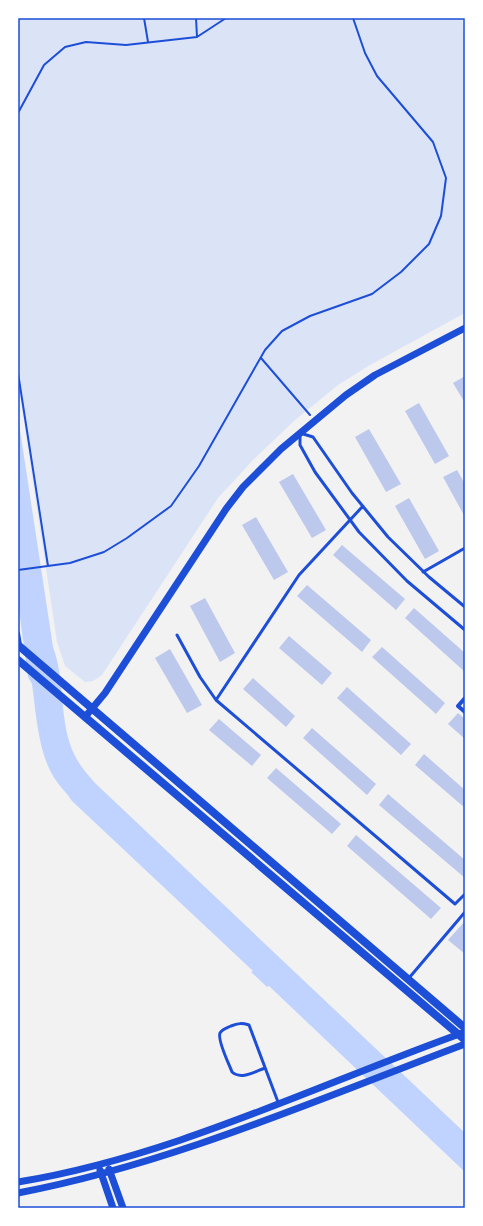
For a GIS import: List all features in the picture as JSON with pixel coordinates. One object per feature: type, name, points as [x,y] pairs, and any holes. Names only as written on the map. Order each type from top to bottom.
[{"type":"main road","points":[[19,646],[465,1028]]},
{"type":"main road","points":[[20,661],[461,1033],[465,1040]]},
{"type":"street","points":[[85,717],[105,693],[226,509],[243,487],[314,420],[346,395],[375,375],[465,328]]},
{"type":"street","points":[[18,633],[19,646]]},
{"type":"street","points":[[465,698],[458,706],[465,712]]},
{"type":"street","points":[[18,1182],[107,1162],[188,1136],[461,1033]]},
{"type":"street","points":[[18,1193],[110,1172],[185,1148],[465,1044]]},
{"type":"street","points":[[107,1162],[123,1208]]},
{"type":"street","points":[[99,1164],[113,1208]]},
{"type":"lane","points":[[465,607],[423,572],[388,537],[313,437],[300,433],[300,445],[315,472],[359,532],[407,581],[465,630]]},
{"type":"lane","points":[[216,700],[299,575],[364,506]]},
{"type":"lane","points":[[423,572],[465,548]]},
{"type":"lane","points":[[177,635],[200,677],[216,700],[455,904],[465,894]]},
{"type":"lane","points":[[408,979],[465,912]]},
{"type":"lane","points":[[265,1068],[241,1076],[232,1072],[219,1040],[220,1033],[224,1029],[236,1024],[242,1023],[249,1025],[278,1102]]},
{"type":"path","points":[[144,18],[148,42]]},
{"type":"path","points":[[196,18],[197,37]]},
{"type":"path","points":[[18,113],[44,65],[65,47],[86,42],[126,44],[197,37],[226,18]]},
{"type":"path","points":[[18,570],[70,563],[104,552],[171,506],[199,466],[265,350],[282,331],[310,316],[372,294],[402,272],[429,244],[441,216],[446,178],[434,142],[377,76],[365,53],[354,18]]},
{"type":"path","points":[[260,358],[314,420]]},
{"type":"path","points":[[18,373],[48,566]]},
{"type":"shaded area","points":[[18,18],[462,18],[465,41],[465,313],[370,365],[338,385],[294,421],[254,459],[218,498],[102,675],[93,681],[85,682],[65,666],[57,642],[18,382]]},
{"type":"water","points":[[18,417],[53,647],[60,674],[66,729],[77,760],[95,783],[465,1133],[465,1172],[269,986],[267,987],[251,972],[253,971],[72,801],[49,769],[41,745],[32,684],[28,677],[18,602]]},
{"type":"building","points":[[465,376],[465,403],[453,383]]},
{"type":"building","points":[[419,403],[449,456],[435,464],[405,411]]},
{"type":"building","points":[[369,429],[401,484],[386,492],[355,437]]},
{"type":"building","points":[[457,470],[465,484],[465,517],[443,477]]},
{"type":"building","points":[[293,474],[326,530],[312,538],[279,482]]},
{"type":"building","points":[[409,498],[439,551],[425,559],[395,506]]},
{"type":"building","points":[[256,517],[288,572],[274,580],[242,525]]},
{"type":"building","points":[[342,545],[405,599],[396,610],[333,555]]},
{"type":"building","points":[[307,585],[371,640],[362,652],[297,596]]},
{"type":"building","points":[[205,598],[235,653],[220,662],[190,606]]},
{"type":"building","points":[[414,608],[465,653],[465,672],[405,618]]},
{"type":"building","points":[[289,636],[332,673],[322,685],[279,648]]},
{"type":"building","points":[[382,647],[445,703],[436,714],[372,657]]},
{"type":"building","points":[[170,649],[202,705],[187,713],[155,658]]},
{"type":"building","points":[[253,678],[295,716],[286,727],[243,689]]},
{"type":"building","points":[[347,687],[411,744],[401,755],[337,698]]},
{"type":"building","points":[[458,713],[465,719],[465,739],[448,724]]},
{"type":"building","points":[[219,719],[261,755],[252,766],[209,730]]},
{"type":"building","points":[[312,728],[376,784],[367,795],[303,738]]},
{"type":"building","points":[[424,754],[465,790],[465,808],[415,765]]},
{"type":"building","points":[[276,768],[341,824],[332,834],[267,778]]},
{"type":"building","points":[[388,794],[465,860],[465,878],[379,805]]},
{"type":"building","points":[[356,835],[441,908],[431,919],[347,846]]},
{"type":"building","points":[[465,921],[465,954],[448,940]]}]
